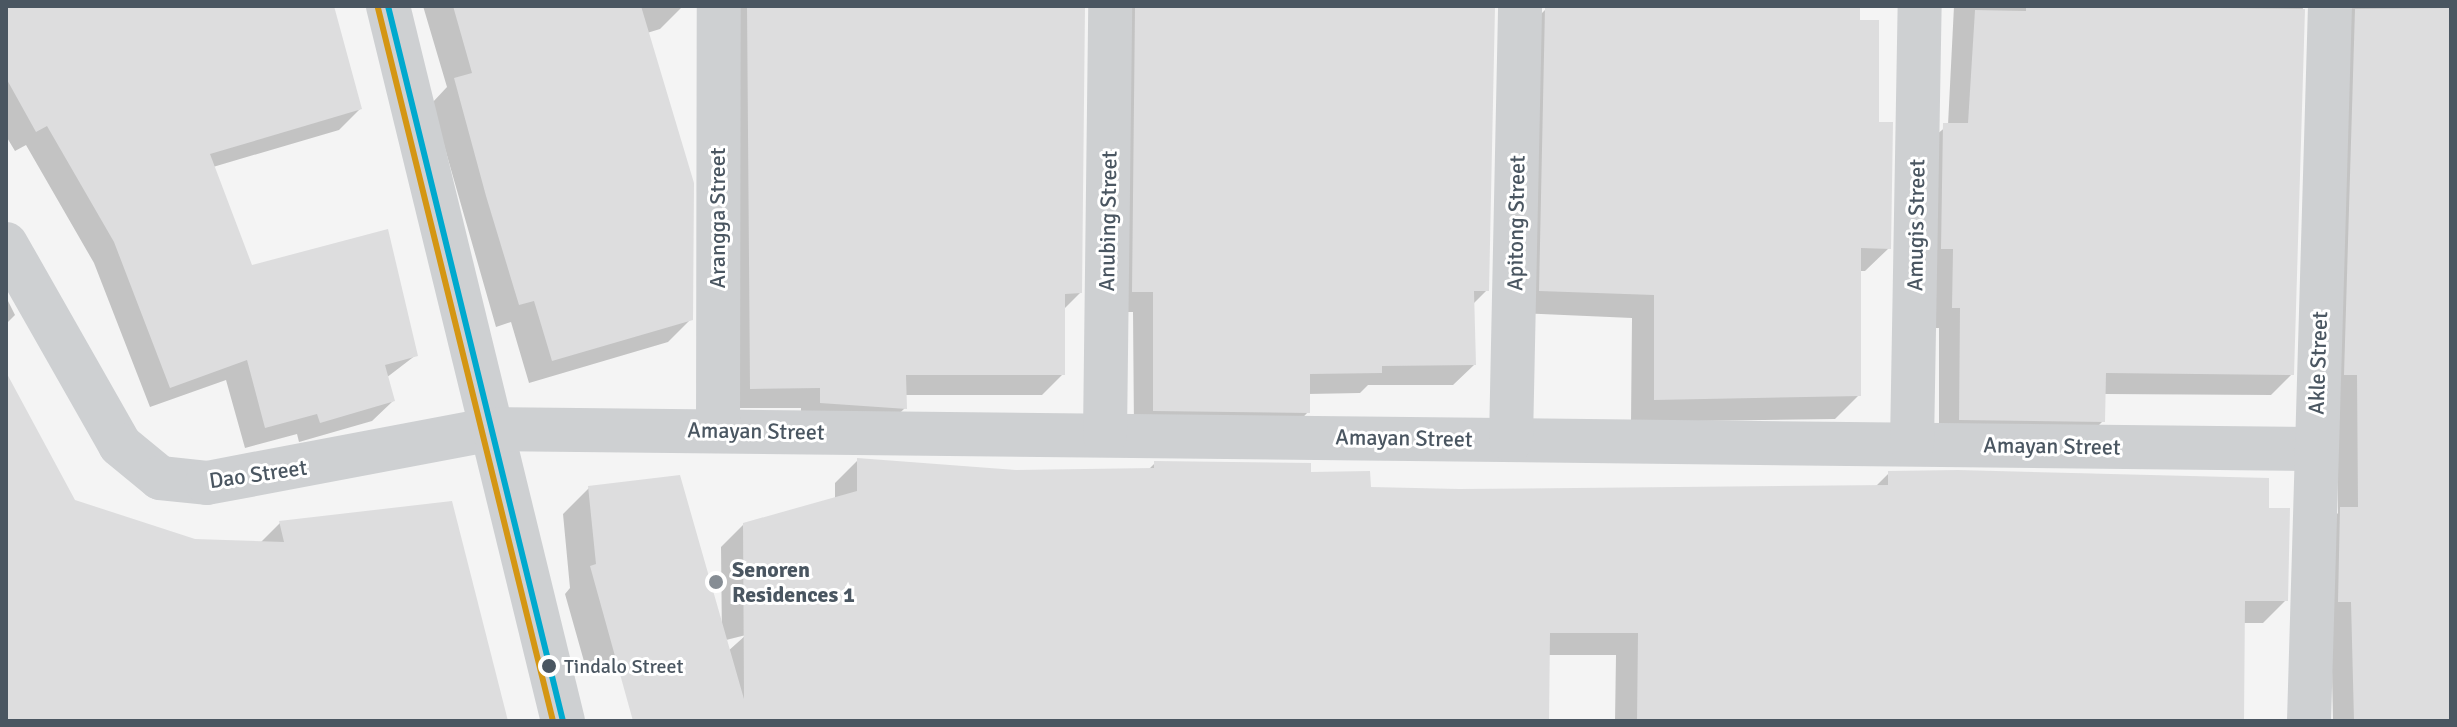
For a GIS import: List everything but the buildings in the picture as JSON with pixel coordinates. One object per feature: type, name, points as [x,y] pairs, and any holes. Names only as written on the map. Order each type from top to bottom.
[{"type":"street","points":[[388,6],[563,721]]},
{"type":"street","name":"Arangga Street","points":[[718,431],[719,6]]},
{"type":"street","name":"Anubing Street","points":[[1105,435],[1110,6]]},
{"type":"street","name":"Apitong Street","points":[[1511,440],[1520,6]]},
{"type":"street","name":"Amugis Street","points":[[1912,444],[1920,6]]},
{"type":"street","name":"Akle Street","points":[[2309,721],[2330,6]]},
{"type":"street","name":"Dao Street","points":[[6,244],[120,445],[160,478],[236,482],[492,429]]},
{"type":"street","name":"Amayan Street","points":[[492,429],[2316,449]]},
{"type":"transit line","points":[[388,6],[563,721]]},
{"type":"transit line","points":[[378,8],[553,721]]},
{"type":"place","name":"Senoren Residences 1","points":[[716,582]]},
{"type":"place","name":"Tindalo Street","points":[[549,666]]}]
